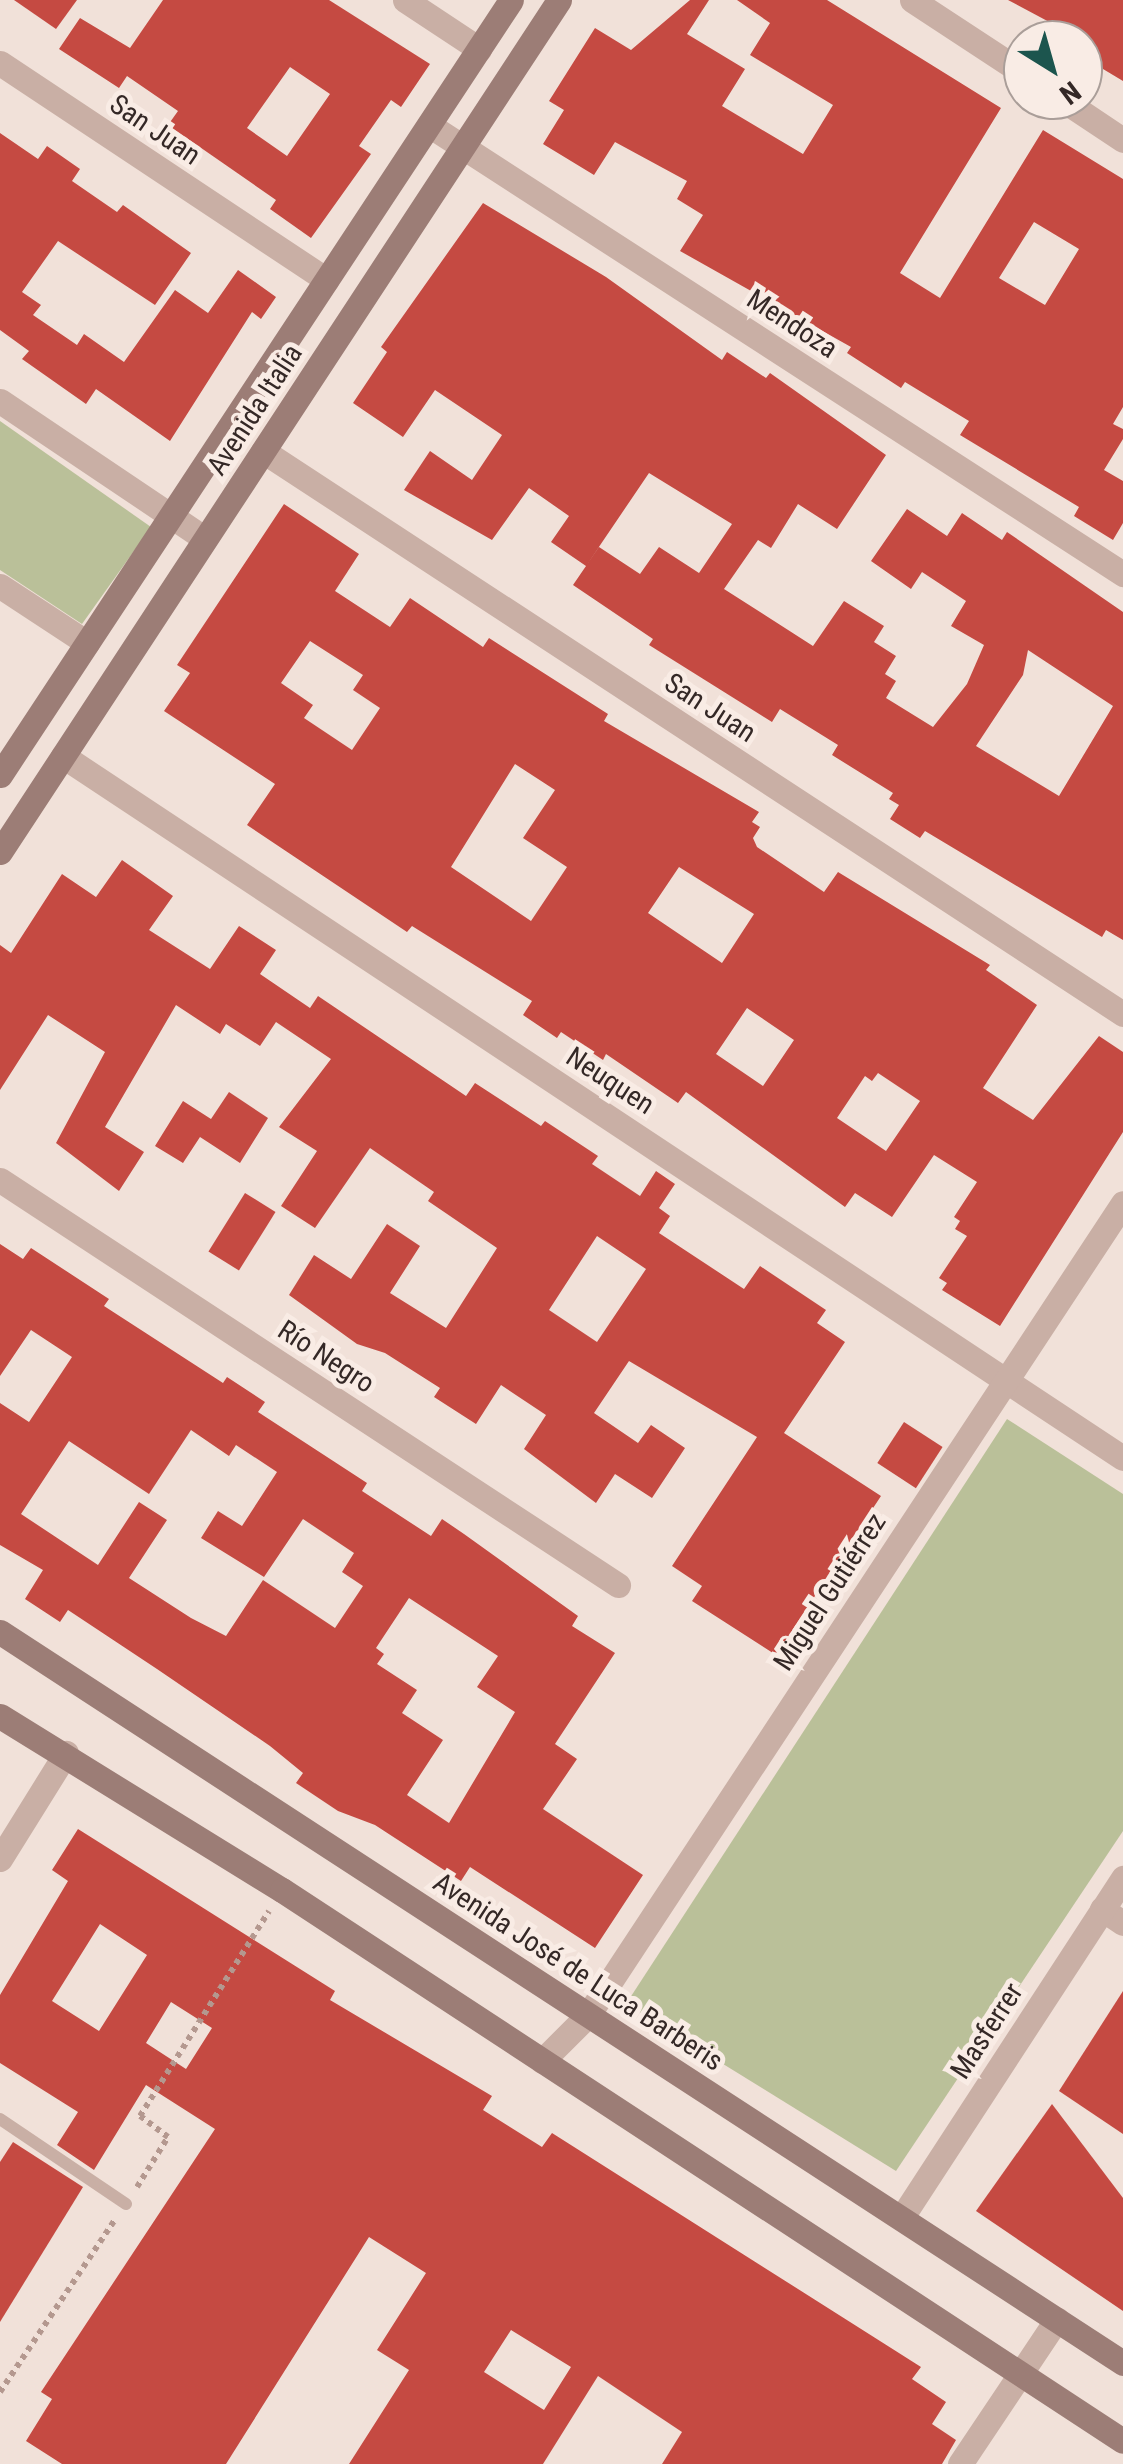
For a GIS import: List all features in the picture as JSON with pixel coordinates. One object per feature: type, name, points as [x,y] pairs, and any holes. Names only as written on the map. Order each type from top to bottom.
[{"type":"main road","name":"Avenida Italia","points":[[0,775],[511,0]]},
{"type":"main road","name":"Avenida Italia","points":[[0,852],[559,0]]},
{"type":"main road","name":"Avenida José de Luca Barberis","points":[[0,1632],[1123,2363]]},
{"type":"main road","points":[[0,1716],[282,1890],[1123,2440]]},
{"type":"street","points":[[405,0],[479,48]]},
{"type":"street","points":[[912,0],[1003,60]]},
{"type":"street","name":"San Juan","points":[[0,63],[326,280]]},
{"type":"street","points":[[1093,120],[1123,140]]},
{"type":"street","name":"Mendoza","points":[[428,126],[1123,574]]},
{"type":"street","points":[[0,401],[205,540]]},
{"type":"street","name":"San Juan","points":[[264,451],[1123,1014]]},
{"type":"street","points":[[0,586],[87,643]]},
{"type":"street","name":"Neuquen","points":[[63,756],[1123,1458]]},
{"type":"street","name":"Río Negro","points":[[0,1180],[618,1585]]},
{"type":"street","name":"Miguel Gutiérrez","points":[[542,2062],[588,2015],[1123,1203]]},
{"type":"street","points":[[0,1859],[66,1754]]},
{"type":"street","name":"Masferrer","points":[[902,2218],[1112,1916],[1123,1878]]},
{"type":"street","points":[[960,2464],[1057,2319]]},
{"type":"lane","points":[[0,2119],[126,2204]]},
{"type":"path","points":[[0,2392],[168,2137],[140,2116],[282,1890]]},
{"type":"green space","points":[[0,421],[151,527],[82,624],[0,570]]},
{"type":"green space","points":[[1007,1419],[1123,1494],[1123,1831],[896,2171],[626,2004]]},
{"type":"building","points":[[14,0],[77,0],[56,29]]},
{"type":"building","points":[[163,0],[329,0],[430,64],[401,107],[391,100],[359,146],[371,154],[311,238],[270,209],[276,200],[168,125],[178,111],[127,76],[119,88],[59,49],[80,18],[130,48]],"holes":[[[290,67],[330,94],[287,156],[247,128]]]},
{"type":"building","points":[[690,0],[709,0],[687,34],[745,69],[722,106],[803,154],[833,105],[750,55],[770,23],[737,0],[827,0],[1001,108],[900,273],[940,298],[1043,130],[1123,179],[1123,407],[1113,424],[1123,429],[1123,439],[1104,470],[1123,481],[1123,523],[1113,540],[1074,516],[1079,507],[960,435],[969,421],[905,382],[901,388],[847,353],[851,347],[680,251],[703,215],[677,199],[687,181],[615,142],[594,175],[543,144],[564,110],[549,101],[595,28],[631,50]],"holes":[[[1034,222],[1079,249],[1045,305],[999,278]]]},
{"type":"building","points":[[1008,0],[1123,0],[1123,81],[1103,69],[1103,20],[1046,20]]},
{"type":"building","points":[[0,133],[38,159],[47,146],[80,169],[72,181],[117,212],[123,205],[191,253],[155,305],[58,241],[22,292],[41,305],[33,315],[77,345],[84,334],[124,362],[175,290],[208,313],[238,270],[276,297],[261,319],[252,312],[170,441],[96,389],[86,404],[22,359],[29,351],[0,330]]},
{"type":"building","points":[[483,203],[606,277],[722,360],[727,352],[766,378],[770,373],[886,455],[837,529],[798,504],[771,548],[758,540],[724,589],[813,646],[844,601],[884,626],[874,642],[896,656],[885,674],[896,681],[886,698],[933,727],[967,684],[984,645],[951,626],[966,601],[922,572],[911,589],[871,561],[907,509],[947,536],[962,513],[1002,540],[1007,532],[1123,612],[1123,940],[1106,930],[1102,937],[925,831],[920,838],[890,819],[899,805],[889,799],[893,793],[832,755],[838,745],[780,709],[772,722],[649,645],[653,639],[573,585],[586,566],[551,542],[569,516],[529,488],[492,540],[404,490],[430,451],[472,480],[502,435],[435,390],[403,437],[353,403],[387,352],[381,347]],"holes":[[[649,473],[732,524],[699,573],[659,547],[640,574],[599,547],[586,566]],[[1028,650],[1113,706],[1059,796],[976,746],[1023,675]]]},
{"type":"building","points":[[284,504],[359,554],[335,591],[390,627],[410,598],[483,647],[489,638],[608,714],[604,721],[759,812],[752,822],[760,827],[753,838],[757,847],[824,892],[838,872],[990,965],[986,970],[1037,1005],[983,1088],[1033,1120],[1099,1036],[1123,1052],[1123,1132],[1000,1326],[942,1290],[947,1283],[939,1278],[967,1236],[955,1229],[960,1221],[954,1217],[977,1182],[934,1155],[892,1217],[855,1193],[845,1207],[686,1092],[678,1103],[606,1054],[603,1060],[561,1032],[557,1038],[523,1015],[532,1001],[412,926],[407,932],[247,825],[275,784],[164,711],[190,673],[177,665]],"holes":[[[310,641],[363,675],[353,690],[380,708],[352,750],[304,718],[313,705],[281,683]],[[515,764],[555,790],[523,838],[567,867],[531,921],[451,867]],[[679,867],[754,914],[722,963],[648,913]],[[747,1008],[794,1040],[763,1086],[716,1054]],[[878,1073],[920,1101],[886,1151],[837,1118],[865,1076],[872,1081]]]},
{"type":"building","points":[[122,860],[173,896],[149,930],[210,969],[239,926],[276,950],[260,974],[310,1008],[318,996],[466,1096],[475,1083],[541,1126],[545,1121],[598,1156],[592,1164],[640,1196],[656,1171],[675,1184],[659,1208],[670,1216],[659,1233],[744,1289],[760,1266],[826,1310],[817,1323],[845,1342],[784,1433],[881,1496],[776,1655],[692,1601],[702,1586],[672,1566],[757,1437],[629,1361],[594,1413],[638,1443],[651,1425],[685,1448],[652,1498],[615,1474],[596,1503],[524,1449],[546,1415],[501,1385],[476,1424],[434,1397],[440,1388],[385,1353],[357,1344],[289,1295],[314,1255],[351,1279],[387,1224],[420,1246],[390,1293],[446,1328],[497,1248],[428,1201],[434,1192],[370,1148],[315,1228],[281,1206],[317,1151],[279,1127],[331,1059],[276,1022],[260,1046],[226,1024],[220,1034],[176,1005],[105,1127],[144,1152],[119,1191],[56,1143],[105,1052],[48,1015],[0,1090],[0,945],[11,953],[62,874],[96,897]],"holes":[[[597,1236],[646,1269],[597,1342],[549,1310]]]},
{"type":"building","points":[[229,1092],[268,1118],[240,1163],[200,1137],[183,1163],[155,1146],[183,1101],[211,1119]]},
{"type":"building","points":[[245,1193],[276,1212],[239,1271],[208,1252]]},
{"type":"building","points":[[0,1244],[23,1259],[31,1248],[109,1299],[104,1306],[223,1383],[227,1377],[265,1402],[258,1412],[367,1483],[362,1491],[431,1536],[442,1519],[578,1616],[572,1626],[615,1653],[555,1744],[577,1759],[543,1809],[643,1875],[595,1948],[470,1867],[461,1881],[375,1825],[338,1811],[296,1783],[303,1773],[270,1746],[157,1669],[68,1610],[60,1622],[25,1599],[43,1570],[0,1545],[0,1403],[29,1422],[72,1357],[31,1330],[0,1376]],"holes":[[[191,1430],[229,1456],[236,1445],[277,1472],[242,1526],[218,1511],[201,1538],[264,1577],[303,1519],[354,1553],[342,1572],[363,1586],[335,1628],[263,1580],[226,1636],[191,1618],[129,1578],[167,1520],[139,1502],[98,1565],[21,1514],[69,1441],[149,1494]],[[409,1598],[498,1656],[477,1687],[515,1712],[449,1823],[407,1795],[443,1740],[402,1713],[417,1690],[377,1664],[384,1654],[376,1648]]]},
{"type":"building","points":[[904,1422],[943,1447],[916,1488],[877,1463]]},
{"type":"building","points":[[78,1829],[335,1991],[330,2000],[492,2096],[483,2110],[542,2147],[552,2133],[921,2367],[912,2379],[946,2402],[932,2424],[956,2440],[942,2464],[662,2464],[682,2432],[598,2376],[543,2464],[349,2464],[409,2370],[377,2350],[426,2273],[369,2237],[226,2464],[62,2464],[26,2441],[52,2399],[41,2392],[215,2129],[146,2085],[94,2170],[57,2145],[78,2112],[0,2063],[0,1995],[68,1881],[52,1870]],"holes":[[[100,1924],[147,1955],[99,2031],[52,2001]],[[171,2002],[212,2028],[186,2069],[146,2043]],[[511,2330],[571,2367],[544,2410],[484,2372]]]},
{"type":"building","points":[[1123,1991],[1123,2134],[1059,2091]]},
{"type":"building","points":[[1052,2104],[1123,2198],[1123,2311],[976,2211]]},
{"type":"building","points":[[13,2142],[83,2187],[0,2322],[0,2162]]}]
